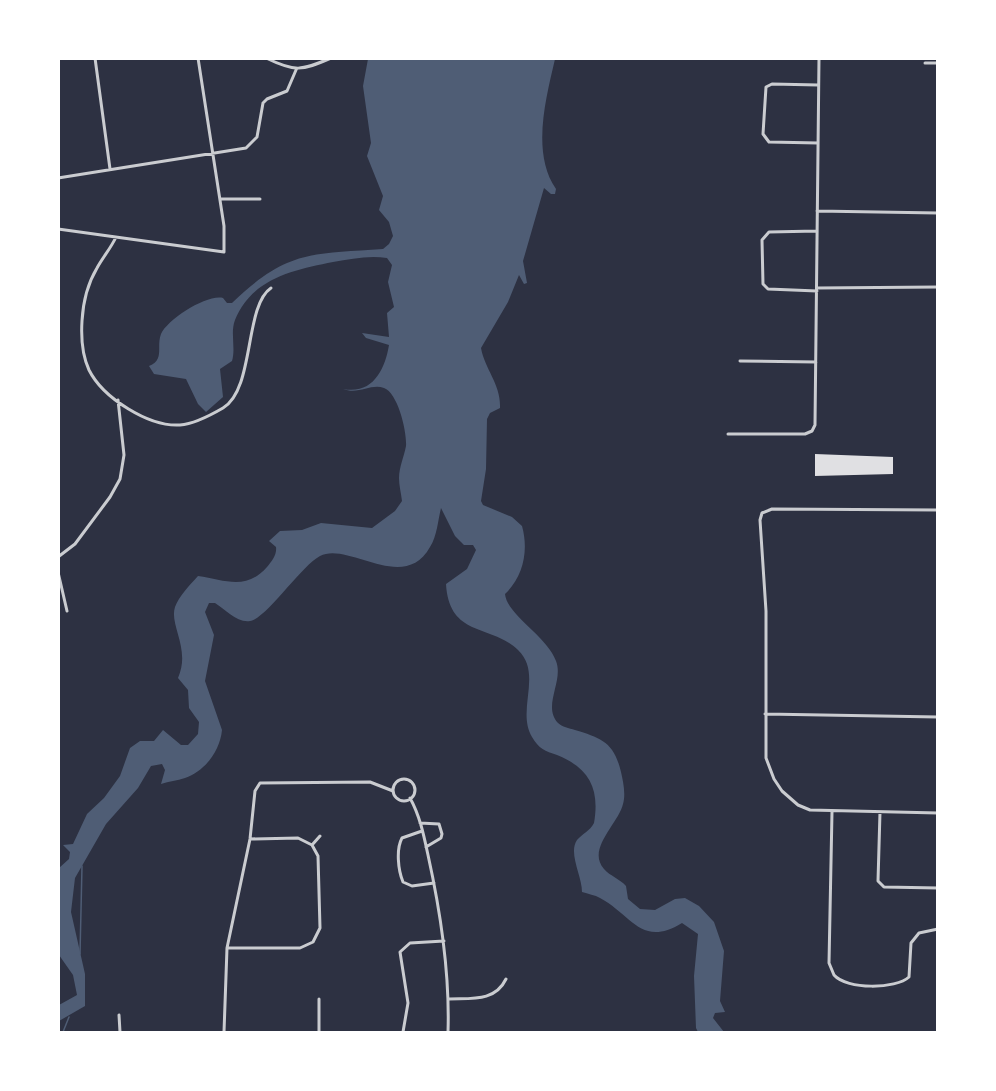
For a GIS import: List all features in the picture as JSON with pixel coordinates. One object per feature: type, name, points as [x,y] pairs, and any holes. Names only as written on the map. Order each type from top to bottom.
[{"type":"street","points":[[95,58],[110,169]]},
{"type":"street","points":[[58,229],[224,252],[225,238],[220,199],[198,58]]},
{"type":"street","points":[[266,58],[296,70],[331,58]]},
{"type":"street","points":[[728,434],[805,434],[812,431],[815,425],[819,58]]},
{"type":"street","points":[[925,63],[938,63]]},
{"type":"street","points":[[58,178],[246,148],[257,137],[263,103],[289,89],[296,70]]},
{"type":"street","points":[[818,85],[772,84],[766,87],[763,134],[769,142],[818,143]]},
{"type":"street","points":[[220,199],[260,199]]},
{"type":"street","points":[[817,212],[938,213]]},
{"type":"street","points":[[817,231],[769,232],[762,240],[763,284],[765,287],[768,289],[938,287]]},
{"type":"street","points":[[116,237],[91,281],[84,305],[82,333],[90,371],[102,388],[150,419],[178,425],[200,419],[226,406],[236,395],[260,303],[271,288]]},
{"type":"street","points":[[740,361],[816,362]]},
{"type":"street","points":[[58,557],[75,544],[118,486],[123,471],[124,455],[118,400]]},
{"type":"street","points":[[938,510],[772,509],[762,513],[760,520],[766,610],[765,714],[768,765],[778,785],[798,805],[810,810],[938,813]]},
{"type":"street","points":[[58,572],[67,611]]},
{"type":"street","points":[[765,714],[938,717]]},
{"type":"street","points":[[393,791],[398,781],[408,780],[414,788],[410,798],[426,847],[444,941],[449,999],[448,1032]]},
{"type":"street","points":[[224,1032],[227,948],[250,839],[255,791],[260,783],[370,782],[393,791],[400,800],[410,798]]},
{"type":"street","points":[[832,812],[829,963],[834,975],[844,982],[895,985],[909,977],[911,943],[914,938],[919,933],[938,929]]},
{"type":"street","points":[[880,812],[878,882],[884,887],[938,888]]},
{"type":"street","points":[[420,823],[439,824],[441,828],[441,838],[426,847]]},
{"type":"street","points":[[422,831],[402,838],[399,844],[400,875],[403,882],[412,886],[434,883]]},
{"type":"street","points":[[312,845],[320,836]]},
{"type":"street","points":[[227,948],[300,948],[313,942],[319,935],[318,856],[312,845],[298,838],[250,839]]},
{"type":"street","points":[[403,1032],[408,1003],[400,952],[410,944],[444,941]]},
{"type":"street","points":[[449,999],[486,997],[496,993],[506,979]]},
{"type":"street","points":[[319,999],[319,1032]]},
{"type":"street","points":[[119,1015],[120,1032]]},
{"type":"water","points":[[368,59],[555,59],[545,108],[542,142],[548,175],[556,189],[555,194],[551,194],[544,188],[523,261],[527,283],[524,284],[519,275],[508,302],[481,348],[498,392],[500,408],[490,413],[487,419],[486,469],[481,501],[483,505],[512,517],[522,526],[525,545],[523,563],[516,580],[505,594],[513,610],[545,643],[556,661],[558,669],[552,701],[554,716],[562,726],[605,743],[615,754],[618,762],[624,800],[601,845],[599,861],[606,871],[626,886],[628,899],[640,909],[655,910],[675,899],[685,898],[699,906],[714,922],[724,951],[720,1001],[725,1012],[715,1013],[713,1018],[724,1032],[698,1032],[696,1028],[694,976],[698,934],[682,923],[668,930],[646,931],[600,898],[582,892],[574,851],[577,840],[594,823],[595,799],[590,781],[577,766],[543,749],[532,737],[527,715],[528,670],[518,650],[496,636],[473,628],[455,613],[449,601],[446,584],[467,569],[476,550],[473,545],[464,545],[455,536],[441,508],[436,533],[430,547],[419,560],[406,566],[391,567],[332,553],[320,556],[312,562],[265,611],[250,621],[240,620],[215,603],[209,603],[205,612],[214,635],[205,681],[222,730],[221,738],[215,753],[205,765],[182,779],[161,784],[165,770],[162,764],[151,766],[138,788],[106,824],[75,878],[71,912],[85,974],[85,1006],[59,1021],[59,1005],[77,995],[73,975],[59,955],[59,868],[69,859],[70,852],[63,845],[73,844],[87,814],[104,798],[120,776],[130,748],[140,741],[154,741],[163,730],[181,745],[188,745],[198,734],[199,722],[189,708],[188,690],[178,678],[182,657],[174,614],[179,599],[198,576],[235,582],[251,579],[259,574],[274,558],[276,547],[269,541],[280,531],[302,530],[321,523],[372,528],[395,511],[402,501],[399,474],[406,440],[401,414],[393,397],[389,391],[379,387],[354,391],[343,389],[353,390],[370,384],[381,371],[384,363],[389,345],[366,338],[362,333],[389,337],[387,313],[394,307],[388,282],[392,265],[387,258],[360,258],[333,262],[289,273],[263,285],[252,294],[242,306],[235,320],[232,361],[220,369],[223,397],[206,412],[198,404],[186,379],[154,374],[149,366],[159,357],[161,334],[165,328],[179,315],[198,304],[216,298],[223,298],[227,303],[232,303],[269,273],[301,258],[318,254],[383,249],[389,244],[393,236],[389,222],[379,210],[383,196],[367,156],[371,143],[363,86]]},
{"type":"building","points":[[815,454],[893,457],[893,474],[815,476]]},
{"type":"waterway","points":[[80,954],[82,866]]},
{"type":"waterway","points":[[63,1032],[69,1017]]}]
